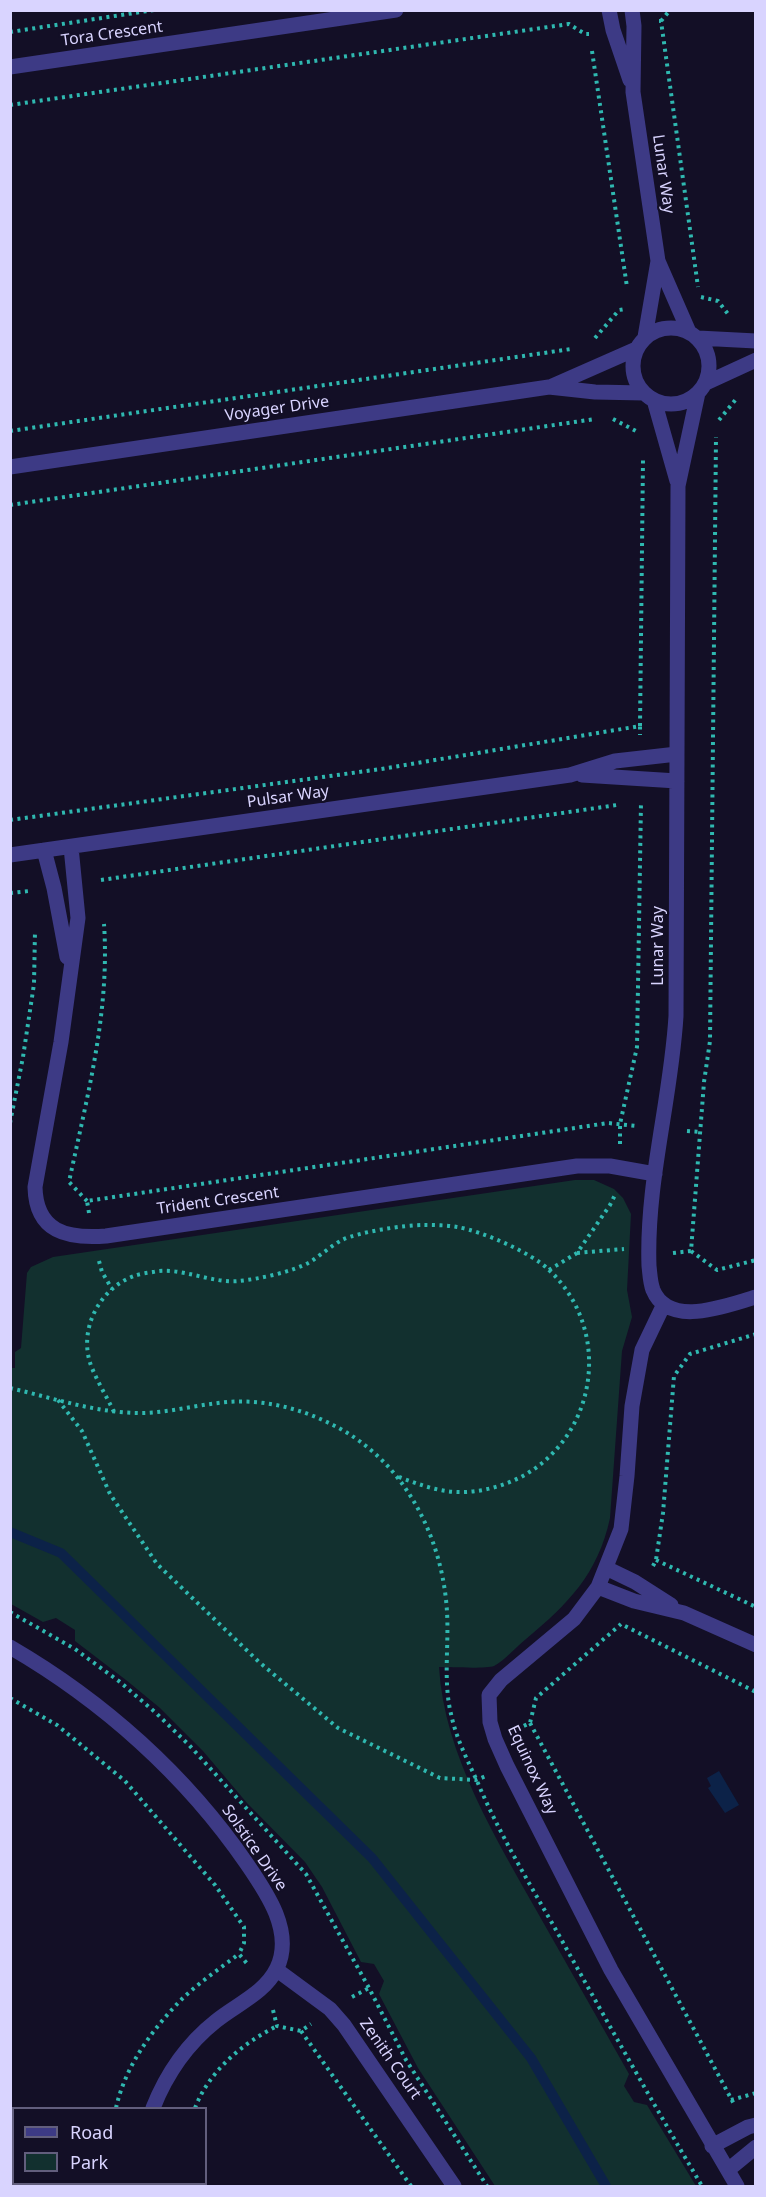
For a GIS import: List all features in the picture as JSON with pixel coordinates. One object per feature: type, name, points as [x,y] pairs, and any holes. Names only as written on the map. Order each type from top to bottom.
[{"type":"street","name":"Tora Crescent","points":[[10,67],[396,10]]},
{"type":"street","name":"Lunar Way","points":[[609,10],[633,92]]},
{"type":"street","name":"Lunar Way","points":[[633,18],[633,92],[658,261],[652,305],[641,343]]},
{"type":"street","name":"Lunar Way","points":[[658,261],[694,335]]},
{"type":"street","points":[[756,341],[735,341],[694,335],[678,328],[666,328],[655,331],[641,343],[633,360],[633,373],[637,384],[649,396],[665,404],[677,404],[689,400],[702,388],[756,360]]},
{"type":"street","points":[[694,335],[705,348],[709,359],[709,371],[702,388]]},
{"type":"street","name":"Voyager Drive","points":[[549,387],[641,343]]},
{"type":"street","name":"Voyager Drive","points":[[10,467],[549,387],[649,396]]},
{"type":"street","name":"Lunar Way","points":[[664,1304],[653,1291],[649,1266],[655,1174],[674,1046],[676,1016],[678,486],[702,388]]},
{"type":"street","name":"Lunar Way","points":[[649,396],[665,434],[678,486]]},
{"type":"street","name":"Pulsar Way","points":[[10,855],[570,775],[615,761],[677,754]]},
{"type":"street","name":"Pulsar Way","points":[[570,775],[677,781]]},
{"type":"street","name":"Trident Crescent","points":[[71,847],[78,918],[69,969],[61,1042],[36,1175],[35,1200],[38,1211],[52,1227],[75,1235],[93,1237],[577,1166],[594,1165],[655,1174]]},
{"type":"street","name":"Trident Crescent","points":[[44,850],[54,888],[69,969]]},
{"type":"street","points":[[664,1304],[683,1312],[718,1308],[756,1297]]},
{"type":"street","name":"Equinox Way","points":[[664,1304],[642,1350],[632,1406],[621,1529],[606,1568],[598,1587],[574,1619],[501,1680],[489,1695],[490,1722],[507,1766],[610,1970],[737,2187]]},
{"type":"street","points":[[606,1568],[635,1582],[638,1595]]},
{"type":"street","points":[[598,1587],[638,1595],[756,1645]]},
{"type":"street","name":"Solstice Drive","points":[[10,1647],[65,1682],[113,1719],[177,1778],[229,1838],[273,1907],[283,1944],[277,1970],[266,1985],[220,2017],[197,2038],[178,2060],[164,2082],[154,2107]]},
{"type":"street","name":"Zenith Court","points":[[277,1970],[330,2009],[373,2066],[454,2187]]},
{"type":"street","points":[[712,2146],[752,2126]]},
{"type":"street","points":[[728,2170],[756,2147]]},
{"type":"path","points":[[10,32],[154,10]]},
{"type":"path","points":[[670,10],[662,21],[700,297],[718,302],[730,316],[735,341]]},
{"type":"path","points":[[633,18],[662,21]]},
{"type":"path","points":[[10,105],[569,24],[589,34],[630,308]]},
{"type":"path","points":[[10,431],[589,346],[619,310],[652,305]]},
{"type":"path","points":[[589,346],[592,368]]},
{"type":"path","points":[[690,430],[716,424],[740,395],[738,368]]},
{"type":"path","points":[[595,392],[599,418]]},
{"type":"path","points":[[10,505],[599,418],[609,417],[644,433],[665,434]]},
{"type":"path","points":[[640,757],[643,456]]},
{"type":"path","points":[[10,820],[381,768],[640,726]]},
{"type":"path","points":[[549,1270],[577,1253],[610,1205],[617,1190],[620,1168],[620,1124],[637,1047],[641,801],[629,803]]},
{"type":"path","points":[[102,880],[617,804]]},
{"type":"path","points":[[10,893],[30,890]]},
{"type":"path","points":[[112,1289],[102,1272],[87,1201],[596,1125],[620,1124],[701,1132]]},
{"type":"path","points":[[114,1412],[92,1367],[87,1337],[90,1323],[99,1303],[112,1289],[133,1276],[161,1270],[237,1281],[272,1274],[307,1263],[344,1239],[385,1229],[421,1225],[459,1227],[507,1244],[549,1270],[578,1307],[588,1344],[589,1365],[586,1394],[577,1420],[566,1438],[537,1468],[514,1480],[490,1489],[455,1492],[429,1488],[398,1477]]},
{"type":"path","points":[[691,1251],[717,1270],[756,1260]]},
{"type":"path","points":[[752,2126],[731,2100],[530,1723],[536,1698],[621,1624],[656,1560],[663,1513],[674,1376],[690,1354],[756,1334]]},
{"type":"path","points":[[10,1388],[114,1412],[167,1412],[222,1402],[253,1401],[281,1405],[313,1415],[346,1432],[375,1454],[398,1477],[425,1521],[439,1560],[447,1612],[447,1691],[461,1748],[515,1860],[702,2187]]},
{"type":"path","points":[[57,1399],[82,1431],[110,1494],[157,1564],[259,1662],[338,1728],[440,1778],[476,1780],[507,1766]]},
{"type":"path","points":[[656,1560],[756,1607]]},
{"type":"path","points":[[621,1624],[756,1692]]},
{"type":"path","points":[[10,1698],[57,1725],[125,1781],[215,1885],[244,1928],[244,1943],[238,1954],[181,2000],[142,2046],[126,2077],[117,2107]]},
{"type":"path","points":[[461,1748],[495,1739],[530,1723]]},
{"type":"path","points":[[238,1954],[266,1985],[277,2026]]},
{"type":"path","points":[[301,2031],[330,2009],[369,1988]]},
{"type":"path","points":[[196,2107],[200,2095],[227,2060],[254,2038],[277,2026],[301,2031],[411,2187]]},
{"type":"path","points":[[731,2100],[756,2093]]},
{"type":"green space","points":[[575,1180],[594,1180],[614,1189],[623,1198],[631,1214],[627,1290],[632,1317],[622,1351],[610,1518],[605,1538],[589,1572],[568,1600],[502,1660],[490,1667],[439,1667],[443,1700],[451,1732],[475,1796],[490,1827],[629,2074],[624,2086],[634,2102],[647,2105],[696,2186],[495,2186],[418,2068],[379,1994],[384,1981],[374,1964],[361,1962],[322,1887],[305,1862],[247,1803],[203,1751],[160,1708],[75,1641],[75,1630],[56,1618],[43,1622],[11,1604],[11,1368],[15,1368],[15,1352],[21,1348],[27,1273],[31,1267],[53,1257]]},
{"type":"water","points":[[719,1771],[739,1805],[725,1813],[708,1788],[711,1786],[707,1778]]},
{"type":"waterway","points":[[10,1532],[61,1553],[372,1858],[531,2058],[606,2186]]}]
